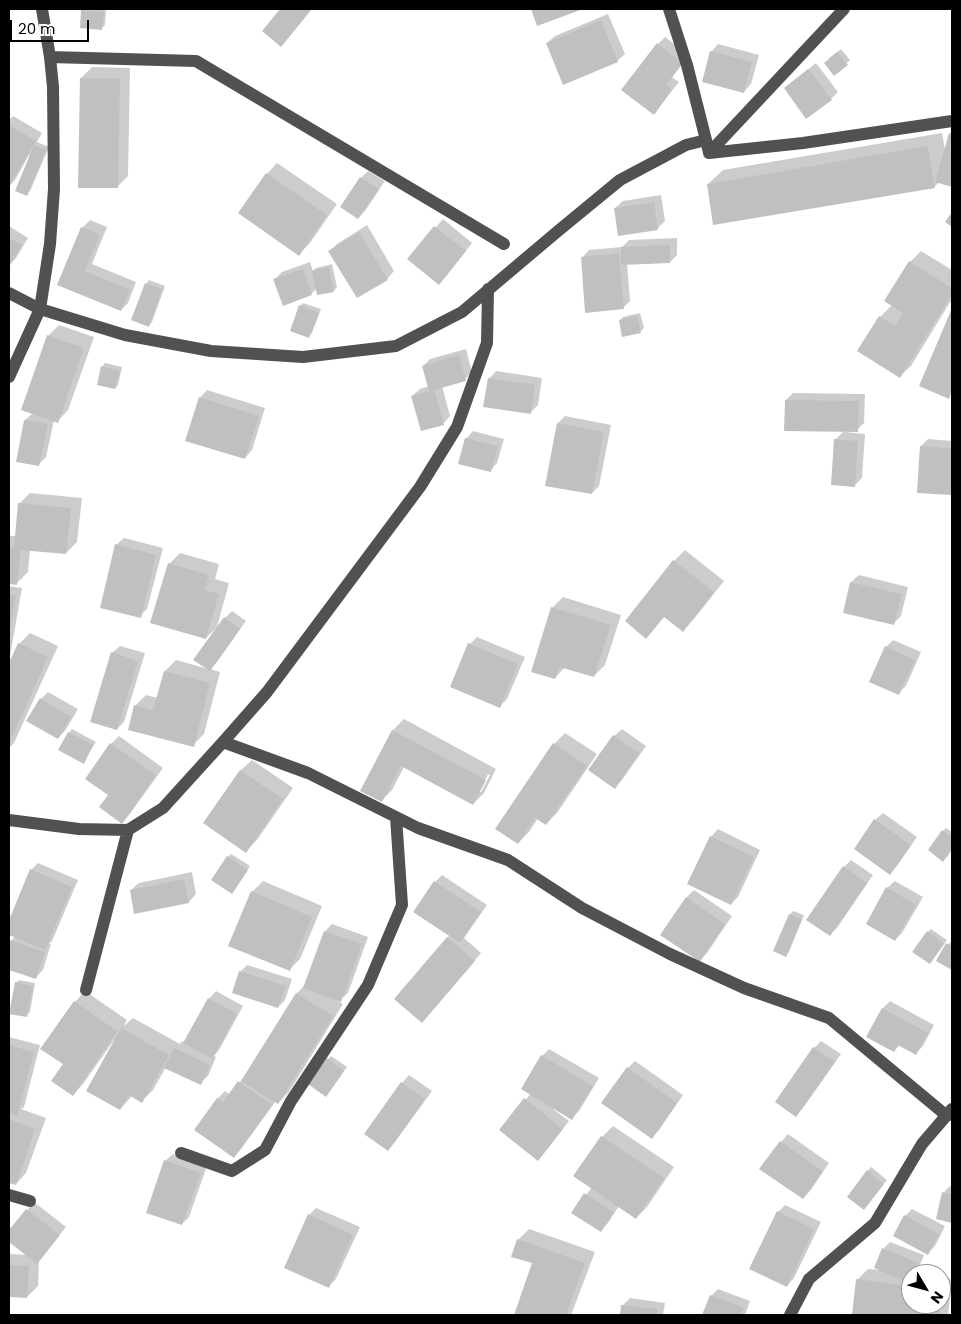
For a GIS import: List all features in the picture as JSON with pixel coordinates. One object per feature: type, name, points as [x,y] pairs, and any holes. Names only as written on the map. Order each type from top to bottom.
[{"type":"street","points":[[9,377],[40,309],[50,244],[54,189],[53,87],[42,9]]},
{"type":"street","points":[[669,9],[687,65],[709,153]]},
{"type":"street","points":[[709,153],[844,9]]},
{"type":"street","points":[[50,57],[196,61],[504,244]]},
{"type":"street","points":[[709,153],[803,143],[952,121]]},
{"type":"street","points":[[9,293],[40,309],[125,335],[211,351],[304,357],[396,346],[462,312],[620,180],[686,145],[706,140]]},
{"type":"street","points":[[9,820],[79,829],[128,830],[162,808],[223,742],[267,692],[420,487],[456,427],[487,342],[488,289]]},
{"type":"street","points":[[223,742],[308,773],[418,828],[508,860],[582,908],[679,958],[744,988],[829,1018],[950,1113],[922,1144],[875,1222],[809,1278],[790,1315]]},
{"type":"street","points":[[181,1153],[232,1171],[265,1150],[291,1101],[368,985],[402,905],[396,817]]},
{"type":"street","points":[[86,990],[128,830]]},
{"type":"street","points":[[9,1195],[30,1201]]},
{"type":"building","points":[[280,9],[312,9],[281,47],[262,31]]},
{"type":"building","points":[[531,9],[583,9],[537,26]]},
{"type":"building","points":[[81,10],[104,12],[102,30],[80,28]]},
{"type":"building","points":[[601,20],[618,62],[563,85],[546,43]]},
{"type":"building","points":[[657,43],[683,63],[666,85],[672,90],[654,115],[621,90]]},
{"type":"building","points":[[710,51],[752,62],[744,93],[702,82]]},
{"type":"building","points":[[837,52],[848,65],[834,76],[824,63]]},
{"type":"building","points":[[808,69],[832,100],[806,119],[784,88]]},
{"type":"building","points":[[80,78],[120,78],[118,188],[78,188]]},
{"type":"building","points":[[9,125],[36,141],[9,187]]},
{"type":"building","points":[[949,133],[952,134],[952,187],[935,182]]},
{"type":"building","points":[[34,145],[46,150],[27,196],[15,191]]},
{"type":"building","points":[[928,146],[935,188],[713,225],[707,184]]},
{"type":"building","points":[[266,173],[327,215],[299,256],[238,213]]},
{"type":"building","points":[[360,177],[379,189],[358,219],[340,207]]},
{"type":"building","points":[[654,202],[658,230],[618,236],[614,208]]},
{"type":"building","points":[[952,212],[952,227],[945,222]]},
{"type":"building","points":[[434,226],[466,251],[439,285],[407,259]]},
{"type":"building","points":[[81,227],[100,235],[85,271],[130,290],[121,311],[57,285]]},
{"type":"building","points":[[359,232],[388,280],[357,298],[328,251]]},
{"type":"building","points":[[9,238],[22,245],[9,267]]},
{"type":"building","points":[[670,245],[670,263],[621,265],[621,247]]},
{"type":"building","points":[[619,253],[624,309],[585,313],[581,257]]},
{"type":"building","points":[[909,261],[952,288],[952,294],[900,378],[857,351],[879,316],[895,326],[903,313],[884,301]]},
{"type":"building","points":[[329,267],[334,292],[317,295],[312,271]]},
{"type":"building","points":[[303,269],[312,295],[283,306],[273,279]]},
{"type":"building","points":[[145,283],[162,289],[149,327],[131,320]]},
{"type":"building","points":[[299,305],[319,313],[309,338],[290,331]]},
{"type":"building","points":[[952,308],[952,390],[949,399],[919,386]]},
{"type":"building","points":[[637,316],[641,333],[622,337],[619,320]]},
{"type":"building","points":[[47,335],[84,348],[58,423],[21,410]]},
{"type":"building","points":[[459,355],[466,381],[434,390],[444,425],[421,431],[411,396],[429,391],[422,366]]},
{"type":"building","points":[[101,366],[120,371],[115,389],[97,385]]},
{"type":"building","points":[[488,378],[535,385],[531,414],[483,407]]},
{"type":"building","points":[[199,397],[259,416],[245,459],[185,441]]},
{"type":"building","points":[[785,400],[859,401],[858,432],[784,431]]},
{"type":"building","points":[[24,420],[48,424],[39,466],[16,462]]},
{"type":"building","points":[[557,423],[604,432],[592,494],[545,486]]},
{"type":"building","points":[[465,438],[498,446],[491,472],[458,464]]},
{"type":"building","points":[[834,439],[858,441],[855,487],[831,485]]},
{"type":"building","points":[[920,446],[952,448],[952,495],[917,493]]},
{"type":"building","points":[[18,503],[71,508],[66,554],[21,550],[17,585],[9,584],[9,547],[14,548]]},
{"type":"building","points":[[115,544],[156,555],[141,618],[100,608]]},
{"type":"building","points":[[673,560],[714,592],[683,632],[664,617],[646,639],[625,621]]},
{"type":"building","points":[[168,563],[209,575],[205,590],[219,594],[206,639],[150,623]]},
{"type":"building","points":[[850,582],[902,594],[894,625],[843,613]]},
{"type":"building","points":[[9,594],[16,595],[10,629],[9,628]]},
{"type":"building","points":[[551,607],[611,625],[594,677],[559,667],[555,679],[531,672]]},
{"type":"building","points":[[224,617],[240,629],[210,671],[193,660]]},
{"type":"building","points":[[18,643],[48,657],[9,744],[9,663]]},
{"type":"building","points":[[468,643],[518,664],[500,708],[450,687]]},
{"type":"building","points":[[885,646],[915,660],[899,695],[869,682]]},
{"type":"building","points":[[111,652],[138,661],[117,730],[90,722]]},
{"type":"building","points":[[164,671],[210,683],[194,747],[128,730],[134,705],[153,710]]},
{"type":"building","points":[[40,698],[71,717],[58,739],[26,721]]},
{"type":"building","points":[[392,730],[486,780],[473,805],[401,766],[382,802],[360,791]]},
{"type":"building","points":[[68,732],[93,745],[84,764],[58,750]]},
{"type":"building","points":[[613,735],[639,753],[615,789],[588,770]]},
{"type":"building","points":[[110,743],[156,775],[122,824],[99,807],[108,795],[85,779]]},
{"type":"building","points":[[553,743],[587,766],[546,825],[535,818],[518,844],[495,829]]},
{"type":"building","points":[[240,770],[283,799],[246,853],[203,823]]},
{"type":"building","points":[[874,819],[911,845],[890,875],[854,849]]},
{"type":"building","points":[[942,830],[952,837],[952,849],[943,862],[928,850]]},
{"type":"building","points":[[710,836],[754,857],[731,905],[687,884]]},
{"type":"building","points":[[227,856],[248,870],[232,894],[211,880]]},
{"type":"building","points":[[843,866],[867,883],[830,936],[806,920]]},
{"type":"building","points":[[30,869],[72,887],[45,950],[9,935],[9,920]]},
{"type":"building","points":[[184,879],[189,903],[134,914],[130,890]]},
{"type":"building","points":[[434,881],[481,912],[460,943],[413,912]]},
{"type":"building","points":[[886,887],[916,905],[895,941],[866,924]]},
{"type":"building","points":[[251,891],[312,917],[290,971],[228,946]]},
{"type":"building","points":[[686,897],[725,924],[700,962],[660,935]]},
{"type":"building","points":[[789,914],[802,919],[786,957],[773,951]]},
{"type":"building","points":[[324,931],[362,944],[341,1002],[303,988]]},
{"type":"building","points":[[927,931],[944,944],[930,964],[912,952]]},
{"type":"building","points":[[447,937],[475,961],[422,1023],[394,999]]},
{"type":"building","points":[[9,940],[45,952],[36,979],[9,970]]},
{"type":"building","points":[[946,943],[952,946],[952,970],[936,961]]},
{"type":"building","points":[[239,971],[286,986],[278,1008],[232,993]]},
{"type":"building","points":[[15,982],[33,986],[27,1017],[9,1014]]},
{"type":"building","points":[[296,993],[333,1016],[278,1104],[241,1081]]},
{"type":"building","points":[[208,998],[237,1014],[212,1059],[183,1043]]},
{"type":"building","points":[[74,1001],[117,1031],[73,1096],[51,1081],[63,1064],[40,1049]]},
{"type":"building","points":[[882,1008],[928,1033],[916,1055],[898,1045],[894,1052],[866,1037]]},
{"type":"building","points":[[121,1028],[169,1055],[142,1103],[129,1095],[120,1110],[86,1091]]},
{"type":"building","points":[[9,1045],[34,1052],[17,1116],[9,1114]]},
{"type":"building","points":[[813,1047],[835,1062],[796,1117],[775,1102]]},
{"type":"building","points":[[174,1048],[210,1065],[201,1085],[164,1068]]},
{"type":"building","points":[[541,1055],[593,1086],[572,1120],[521,1089]]},
{"type":"building","points":[[327,1058],[344,1071],[326,1097],[308,1084]]},
{"type":"building","points":[[627,1067],[677,1103],[652,1139],[601,1103]]},
{"type":"building","points":[[238,1081],[272,1105],[234,1158],[194,1130],[217,1098],[223,1102]]},
{"type":"building","points":[[401,1082],[425,1099],[388,1151],[364,1134]]},
{"type":"building","points":[[524,1098],[563,1129],[538,1161],[499,1130]]},
{"type":"building","points":[[9,1119],[35,1129],[16,1185],[9,1183]]},
{"type":"building","points":[[601,1136],[664,1178],[636,1219],[573,1176]]},
{"type":"building","points":[[780,1141],[823,1171],[803,1199],[759,1169]]},
{"type":"building","points":[[164,1160],[201,1173],[182,1225],[146,1213]]},
{"type":"building","points":[[867,1170],[884,1184],[864,1210],[847,1197]]},
{"type":"building","points":[[942,1192],[952,1195],[952,1223],[936,1219]]},
{"type":"building","points":[[584,1193],[614,1212],[601,1232],[571,1213]]},
{"type":"building","points":[[26,1209],[60,1235],[37,1264],[9,1242],[9,1230]]},
{"type":"building","points":[[777,1211],[814,1229],[787,1287],[749,1269]]},
{"type":"building","points":[[308,1214],[353,1235],[329,1288],[284,1268]]},
{"type":"building","points":[[904,1215],[939,1234],[928,1255],[893,1236]]},
{"type":"building","points":[[517,1239],[585,1263],[566,1315],[514,1315],[532,1263],[511,1257]]},
{"type":"building","points":[[882,1248],[918,1263],[901,1264],[901,1280],[874,1268]]},
{"type":"building","points":[[9,1265],[29,1266],[27,1298],[9,1297]]},
{"type":"building","points":[[856,1279],[901,1285],[901,1314],[939,1314],[939,1315],[852,1315]]},
{"type":"building","points":[[710,1295],[744,1308],[741,1315],[702,1315]]},
{"type":"building","points":[[621,1305],[658,1309],[657,1315],[620,1315]]}]
